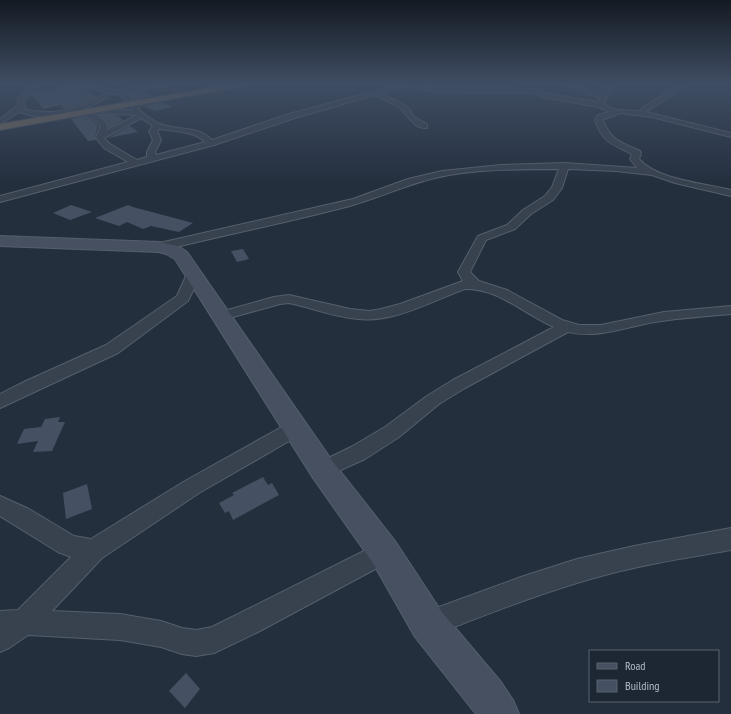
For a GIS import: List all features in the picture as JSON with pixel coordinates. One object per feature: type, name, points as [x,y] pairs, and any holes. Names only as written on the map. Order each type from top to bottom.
[{"type":"highway","points":[[0,127],[54,117]]},
{"type":"street","points":[[93,117],[103,123],[104,127],[100,139],[107,146],[135,163]]},
{"type":"street","points":[[101,136],[126,124],[135,117]]},
{"type":"street","points":[[144,117],[157,126],[193,132],[204,137],[211,143]]},
{"type":"street","points":[[0,199],[211,143],[288,117]]},
{"type":"street","points":[[410,117],[424,126]]},
{"type":"street","points":[[603,117],[599,120],[604,135],[616,144],[637,153],[634,159],[635,162],[655,173],[674,180],[731,193]]},
{"type":"street","points":[[664,117],[684,124],[731,135]]},
{"type":"street","points":[[104,127],[126,124]]},
{"type":"street","points":[[152,159],[151,152],[157,140],[153,131],[157,126]]},
{"type":"street","points":[[159,247],[345,204],[381,193],[414,180],[443,173],[565,166],[619,168],[655,173]]},
{"type":"street","points":[[565,166],[557,188],[549,198],[527,212],[511,227],[482,238],[464,272],[467,278],[473,283],[488,287],[566,327],[586,331],[654,318],[731,310]]},
{"type":"street","points":[[0,241],[159,247],[172,250],[181,256],[323,470],[384,552],[428,624],[487,696],[499,714]]},
{"type":"street","points":[[0,402],[32,385],[112,349],[183,298],[193,276]]},
{"type":"street","points":[[222,316],[279,300],[289,300],[355,314],[371,315],[388,312],[463,285],[473,283]]},
{"type":"street","points":[[323,470],[358,453],[392,432],[433,400],[459,384],[566,327]]},
{"type":"street","points":[[0,638],[12,623],[94,550],[192,487],[296,428]]},
{"type":"street","points":[[0,505],[21,516],[66,544],[78,549],[94,550]]},
{"type":"street","points":[[428,624],[538,583],[578,571],[622,560],[731,539]]},
{"type":"street","points":[[12,623],[120,628],[161,634],[182,641],[196,643],[214,640],[248,624],[384,552]]},
{"type":"building","points":[[86,117],[98,125],[95,137],[96,140],[88,141],[71,119]]},
{"type":"building","points":[[101,117],[120,117],[123,120],[109,128],[107,122]]},
{"type":"building","points":[[130,126],[138,132],[108,138]]},
{"type":"building","points":[[71,205],[92,212],[70,220],[53,213]]},
{"type":"building","points":[[128,205],[193,223],[179,232],[151,226],[143,229],[127,222],[119,226],[95,218]]},
{"type":"building","points":[[243,249],[249,259],[237,262],[231,251]]},
{"type":"building","points":[[60,417],[58,422],[65,422],[52,451],[33,452],[38,441],[17,444],[24,429],[41,427],[45,419]]},
{"type":"building","points":[[263,477],[268,485],[272,483],[279,495],[233,520],[229,511],[225,513],[219,503],[234,495],[232,493]]},
{"type":"building","points":[[87,484],[92,509],[66,519],[63,493]]},
{"type":"building","points":[[186,673],[200,689],[185,708],[169,691]]}]
